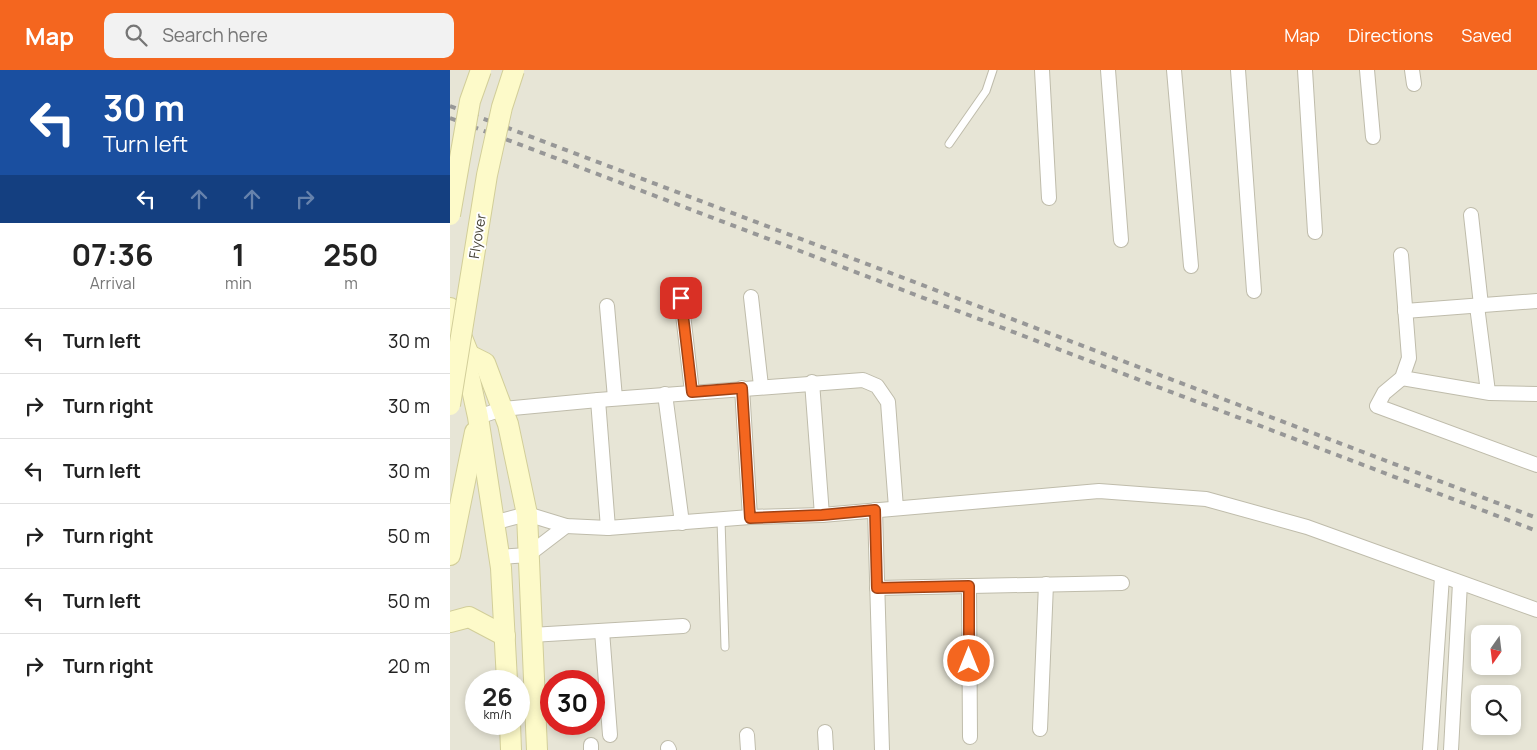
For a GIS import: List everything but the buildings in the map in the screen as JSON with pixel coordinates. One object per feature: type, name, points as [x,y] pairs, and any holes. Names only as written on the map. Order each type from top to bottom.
[{"type":"street","points":[[450,215],[470,100],[481,70]]},
{"type":"street","name":"Flyover","points":[[450,405],[487,174],[502,108],[514,70]]},
{"type":"street","points":[[1042,70],[1049,198]]},
{"type":"street","points":[[1108,70],[1121,240]]},
{"type":"street","points":[[1174,70],[1191,266]]},
{"type":"street","points":[[1238,70],[1254,291]]},
{"type":"street","points":[[1305,70],[1316,232]]},
{"type":"street","points":[[1367,70],[1373,137]]},
{"type":"street","points":[[1471,215],[1488,392]]},
{"type":"street","points":[[1400,256],[1409,358],[1402,378],[1384,393],[1377,406],[1537,465]]},
{"type":"street","points":[[681,298],[692,392]]},
{"type":"street","points":[[751,298],[761,386]]},
{"type":"street","points":[[1405,311],[1537,301]]},
{"type":"street","points":[[607,306],[615,398]]},
{"type":"street","points":[[450,308],[469,355],[468,371],[478,416],[499,557],[507,670]]},
{"type":"street","points":[[469,355],[486,363],[508,424],[527,514],[537,750]]},
{"type":"street","points":[[1402,378],[1488,392],[1537,394]]},
{"type":"street","points":[[478,416],[502,409],[615,398],[812,382],[864,380],[877,386],[888,402],[896,508]]},
{"type":"street","points":[[812,382],[822,515]]},
{"type":"street","points":[[742,388],[750,518]]},
{"type":"street","points":[[666,394],[682,523]]},
{"type":"street","points":[[598,400],[608,528]]},
{"type":"street","points":[[450,555],[478,416]]},
{"type":"street","points":[[493,522],[527,514],[566,526],[608,528],[822,515],[1099,492],[1206,499],[1306,527],[1537,610]]},
{"type":"street","points":[[875,510],[882,750]]},
{"type":"street","points":[[499,557],[528,555],[566,526]]},
{"type":"street","points":[[1430,750],[1442,577]]},
{"type":"street","points":[[877,588],[1122,583]]},
{"type":"street","points":[[1451,750],[1460,583]]},
{"type":"street","points":[[1040,729],[1046,584]]},
{"type":"street","points":[[969,586],[970,737]]},
{"type":"street","points":[[450,622],[469,617],[505,636]]},
{"type":"street","points":[[531,635],[683,626]]},
{"type":"street","points":[[602,631],[610,735]]},
{"type":"street","points":[[825,732],[826,750]]},
{"type":"street","points":[[510,735],[511,750]]},
{"type":"street","points":[[747,735],[748,750]]},
{"type":"lane","points":[[949,144],[986,91],[993,70]]},
{"type":"lane","points":[[721,520],[725,647]]},
{"type":"shaded area","points":[[450,70],[1537,70],[1537,750],[450,750]]},
{"type":"railway","points":[[450,106],[1537,518]]},
{"type":"railway","points":[[450,118],[1537,531]]},
{"type":"route","points":[[681,298],[692,392],[742,388],[750,518],[822,515],[875,510],[877,588],[969,586],[969,661]]}]
